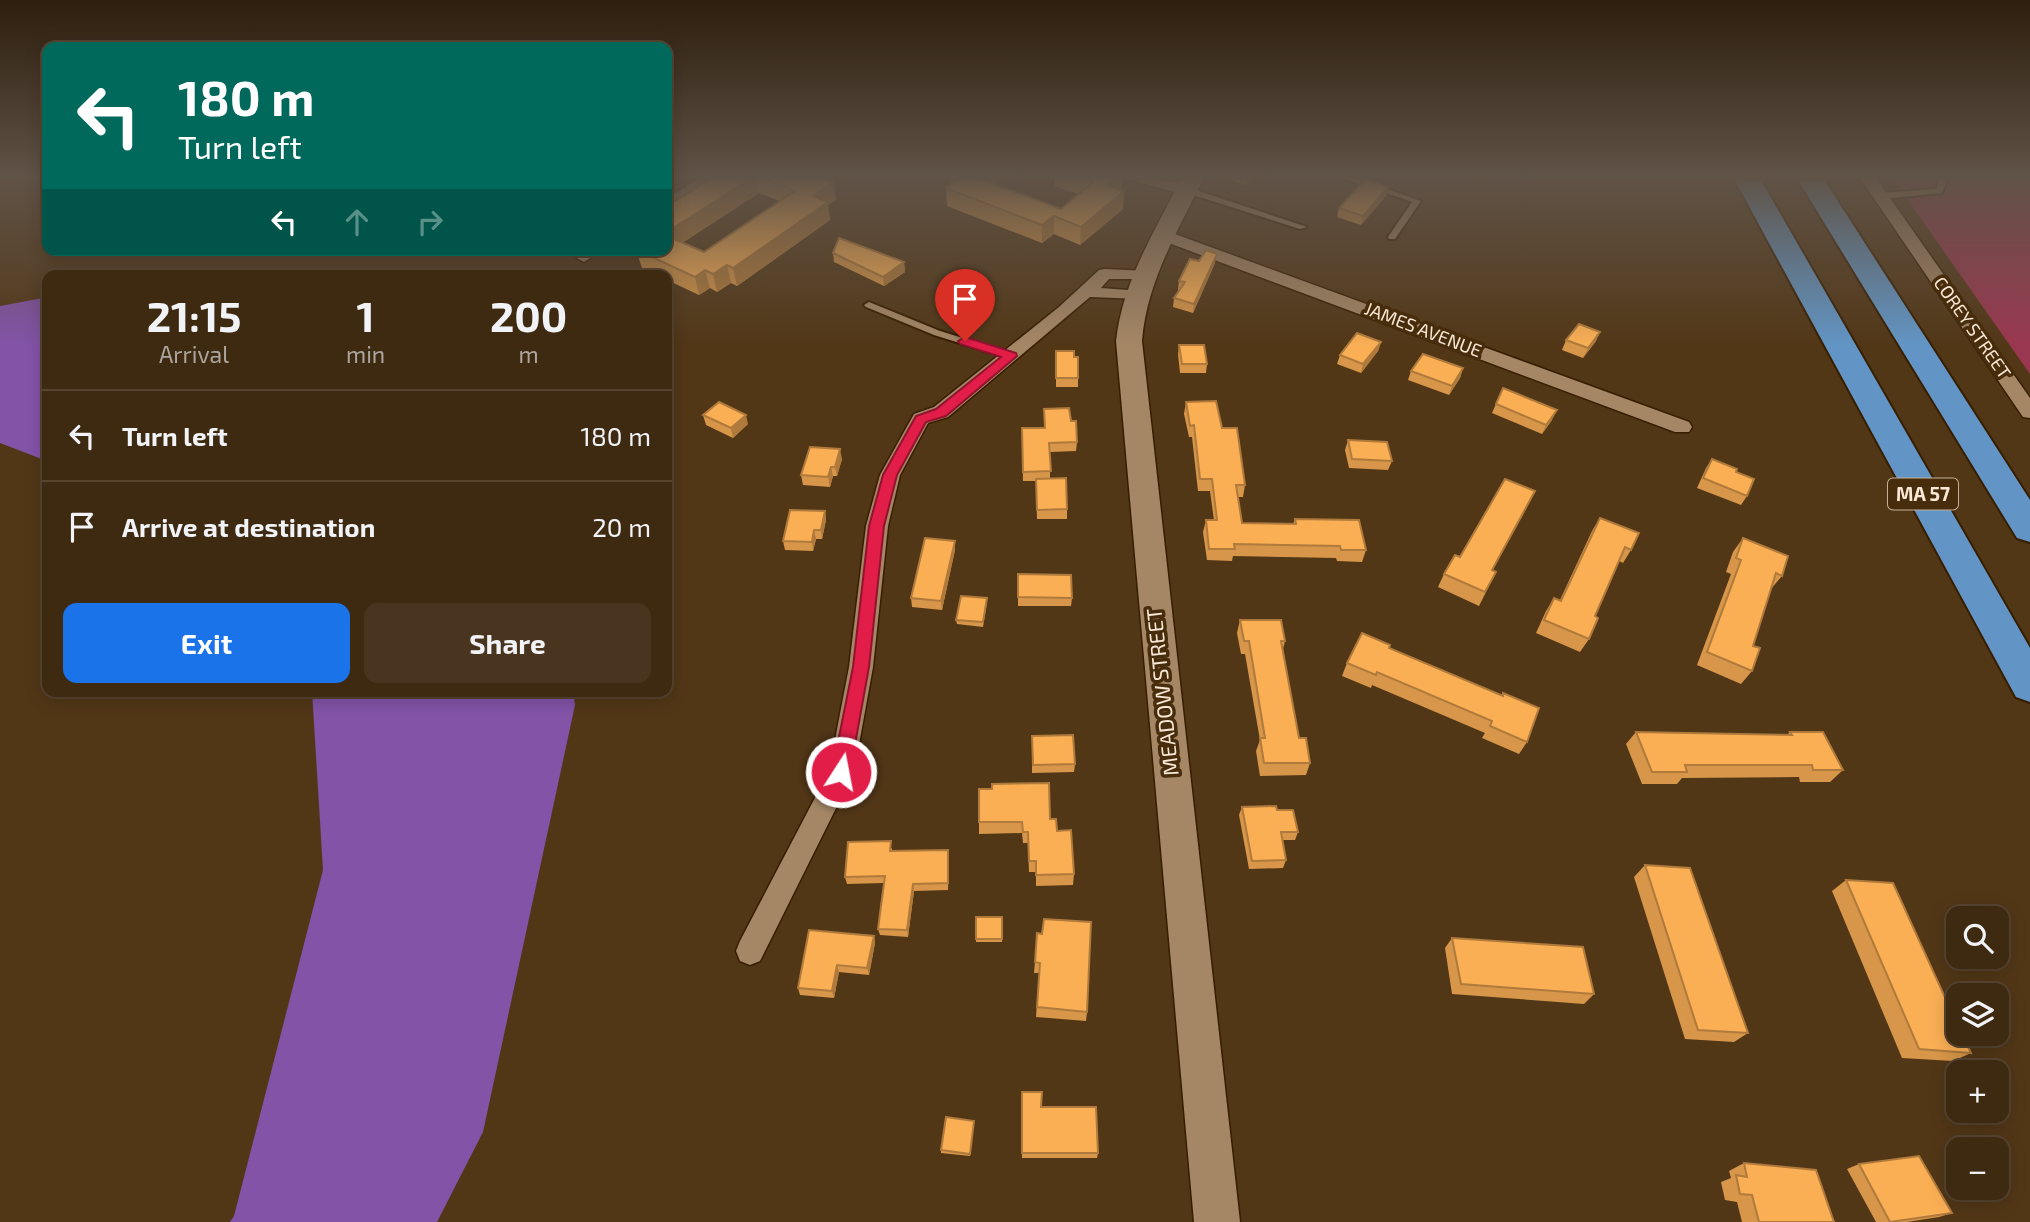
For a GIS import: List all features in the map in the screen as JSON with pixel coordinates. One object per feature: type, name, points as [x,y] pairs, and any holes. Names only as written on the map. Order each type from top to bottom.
[{"type":"highway","name":"MA 57","points":[[1777,232],[2030,685]]},
{"type":"highway","points":[[1844,232],[2030,528]]},
{"type":"street","name":"MEADOW STREET","points":[[1166,232],[1139,285],[1129,341],[1217,1222]]},
{"type":"street","name":"COREY STREET","points":[[1905,232],[2030,412]]},
{"type":"street","name":"JAMES AVENUE","points":[[1164,235],[1682,426]]},
{"type":"street","points":[[750,951],[841,772],[861,667],[877,526],[890,475],[921,419],[941,412],[1088,292],[1139,285]]},
{"type":"lane","points":[[1392,237],[1396,232]]},
{"type":"lane","points":[[869,305],[937,333],[1011,356]]},
{"type":"shaded area","points":[[1930,232],[2030,232],[2030,374]]},
{"type":"shaded area","points":[[42,298],[42,459],[0,443],[0,306]]},
{"type":"shaded area","points":[[312,697],[574,697],[575,705],[483,1132],[437,1222],[230,1222],[234,1216],[323,870]]},
{"type":"building","points":[[734,232],[785,232],[733,268],[727,265],[713,274],[705,270],[695,277],[650,256],[672,256],[672,238],[704,252]]},
{"type":"building","points":[[839,238],[904,262],[883,277],[833,253]]},
{"type":"building","points":[[1206,250],[1217,254],[1194,304],[1174,298],[1185,282],[1179,281],[1190,259],[1199,261]]},
{"type":"building","points":[[1579,324],[1600,332],[1588,348],[1566,340]]},
{"type":"building","points":[[1357,333],[1381,342],[1363,364],[1340,355]]},
{"type":"building","points":[[1179,345],[1204,345],[1207,364],[1182,364]]},
{"type":"building","points":[[1056,351],[1074,351],[1074,357],[1078,357],[1078,378],[1056,378]]},
{"type":"building","points":[[1423,354],[1463,368],[1452,386],[1411,371]]},
{"type":"building","points":[[1503,388],[1557,410],[1546,425],[1496,404]]},
{"type":"building","points":[[1216,401],[1222,428],[1237,428],[1245,485],[1236,485],[1242,523],[1296,524],[1295,519],[1359,520],[1366,550],[1341,550],[1340,546],[1234,544],[1235,549],[1209,549],[1206,520],[1217,520],[1212,479],[1200,479],[1194,425],[1190,426],[1186,402]]},
{"type":"building","points":[[719,402],[746,415],[731,428],[703,415]]},
{"type":"building","points":[[1069,408],[1071,421],[1076,421],[1077,442],[1049,443],[1051,471],[1023,472],[1022,428],[1045,428],[1044,409]]},
{"type":"building","points":[[1348,440],[1387,442],[1392,461],[1352,459]]},
{"type":"building","points":[[810,447],[840,449],[835,467],[831,467],[828,477],[801,475]]},
{"type":"building","points":[[1712,459],[1754,479],[1747,496],[1703,478]]},
{"type":"building","points":[[1066,478],[1067,509],[1037,510],[1036,479]]},
{"type":"building","points":[[1505,479],[1535,491],[1492,570],[1496,572],[1485,592],[1444,574],[1455,555],[1460,557]]},
{"type":"building","points":[[790,510],[825,511],[821,530],[814,530],[812,542],[783,541]]},
{"type":"building","points":[[1600,518],[1639,533],[1631,550],[1625,547],[1595,616],[1598,618],[1589,639],[1544,620],[1554,598],[1561,601]]},
{"type":"building","points":[[925,538],[955,541],[941,601],[911,598]]},
{"type":"building","points":[[1743,538],[1788,556],[1782,576],[1776,573],[1753,646],[1760,648],[1752,671],[1707,652],[1741,560],[1736,558]]},
{"type":"building","points":[[1018,574],[1071,575],[1072,598],[1018,597]]},
{"type":"building","points":[[961,596],[987,598],[983,622],[956,620]]},
{"type":"building","points":[[1240,620],[1281,620],[1285,641],[1281,641],[1299,738],[1306,738],[1310,763],[1264,763],[1260,738],[1265,738],[1249,641],[1244,641]]},
{"type":"building","points":[[1362,633],[1390,645],[1389,648],[1503,696],[1503,693],[1539,708],[1527,742],[1490,726],[1492,721],[1377,672],[1376,675],[1347,663]]},
{"type":"building","points":[[1636,732],[1792,735],[1790,732],[1823,732],[1843,770],[1813,770],[1812,765],[1685,765],[1687,772],[1652,772]]},
{"type":"building","points":[[1073,735],[1075,764],[1033,765],[1032,736]]},
{"type":"building","points":[[1049,783],[1050,819],[1056,819],[1057,831],[1071,830],[1074,874],[1036,875],[1036,861],[1029,861],[1028,832],[1023,832],[1022,822],[979,822],[979,789],[992,789],[992,784]]},
{"type":"building","points":[[1276,806],[1277,810],[1293,810],[1298,832],[1281,832],[1286,860],[1252,861],[1242,807]]},
{"type":"building","points":[[891,841],[890,851],[948,850],[948,883],[913,884],[907,930],[878,929],[885,876],[845,877],[848,842]]},
{"type":"building","points":[[1645,865],[1690,868],[1748,1033],[1698,1030]]},
{"type":"building","points":[[1846,880],[1893,883],[1946,1000],[1946,1046],[1968,1046],[1971,1053],[1919,1049]]},
{"type":"building","points":[[976,917],[1002,917],[1002,939],[976,939]]},
{"type":"building","points":[[1044,919],[1091,922],[1087,1012],[1037,1007],[1040,963],[1035,962],[1037,933],[1042,934]]},
{"type":"building","points":[[809,930],[874,936],[867,968],[837,965],[832,991],[798,988]]},
{"type":"building","points":[[1452,938],[1583,947],[1594,994],[1461,984]]},
{"type":"building","points":[[1022,1092],[1042,1092],[1041,1107],[1096,1107],[1098,1153],[1022,1153]]},
{"type":"building","points":[[946,1117],[974,1121],[970,1154],[941,1150]]},
{"type":"building","points":[[1919,1156],[1952,1213],[1890,1222],[1859,1164]]},
{"type":"building","points":[[1744,1163],[1816,1170],[1834,1222],[1759,1222],[1752,1195],[1740,1194],[1736,1175],[1747,1177]]},
{"type":"route","points":[[841,772],[861,667],[877,526],[890,475],[921,419],[936,416],[1011,356],[965,341]]}]
